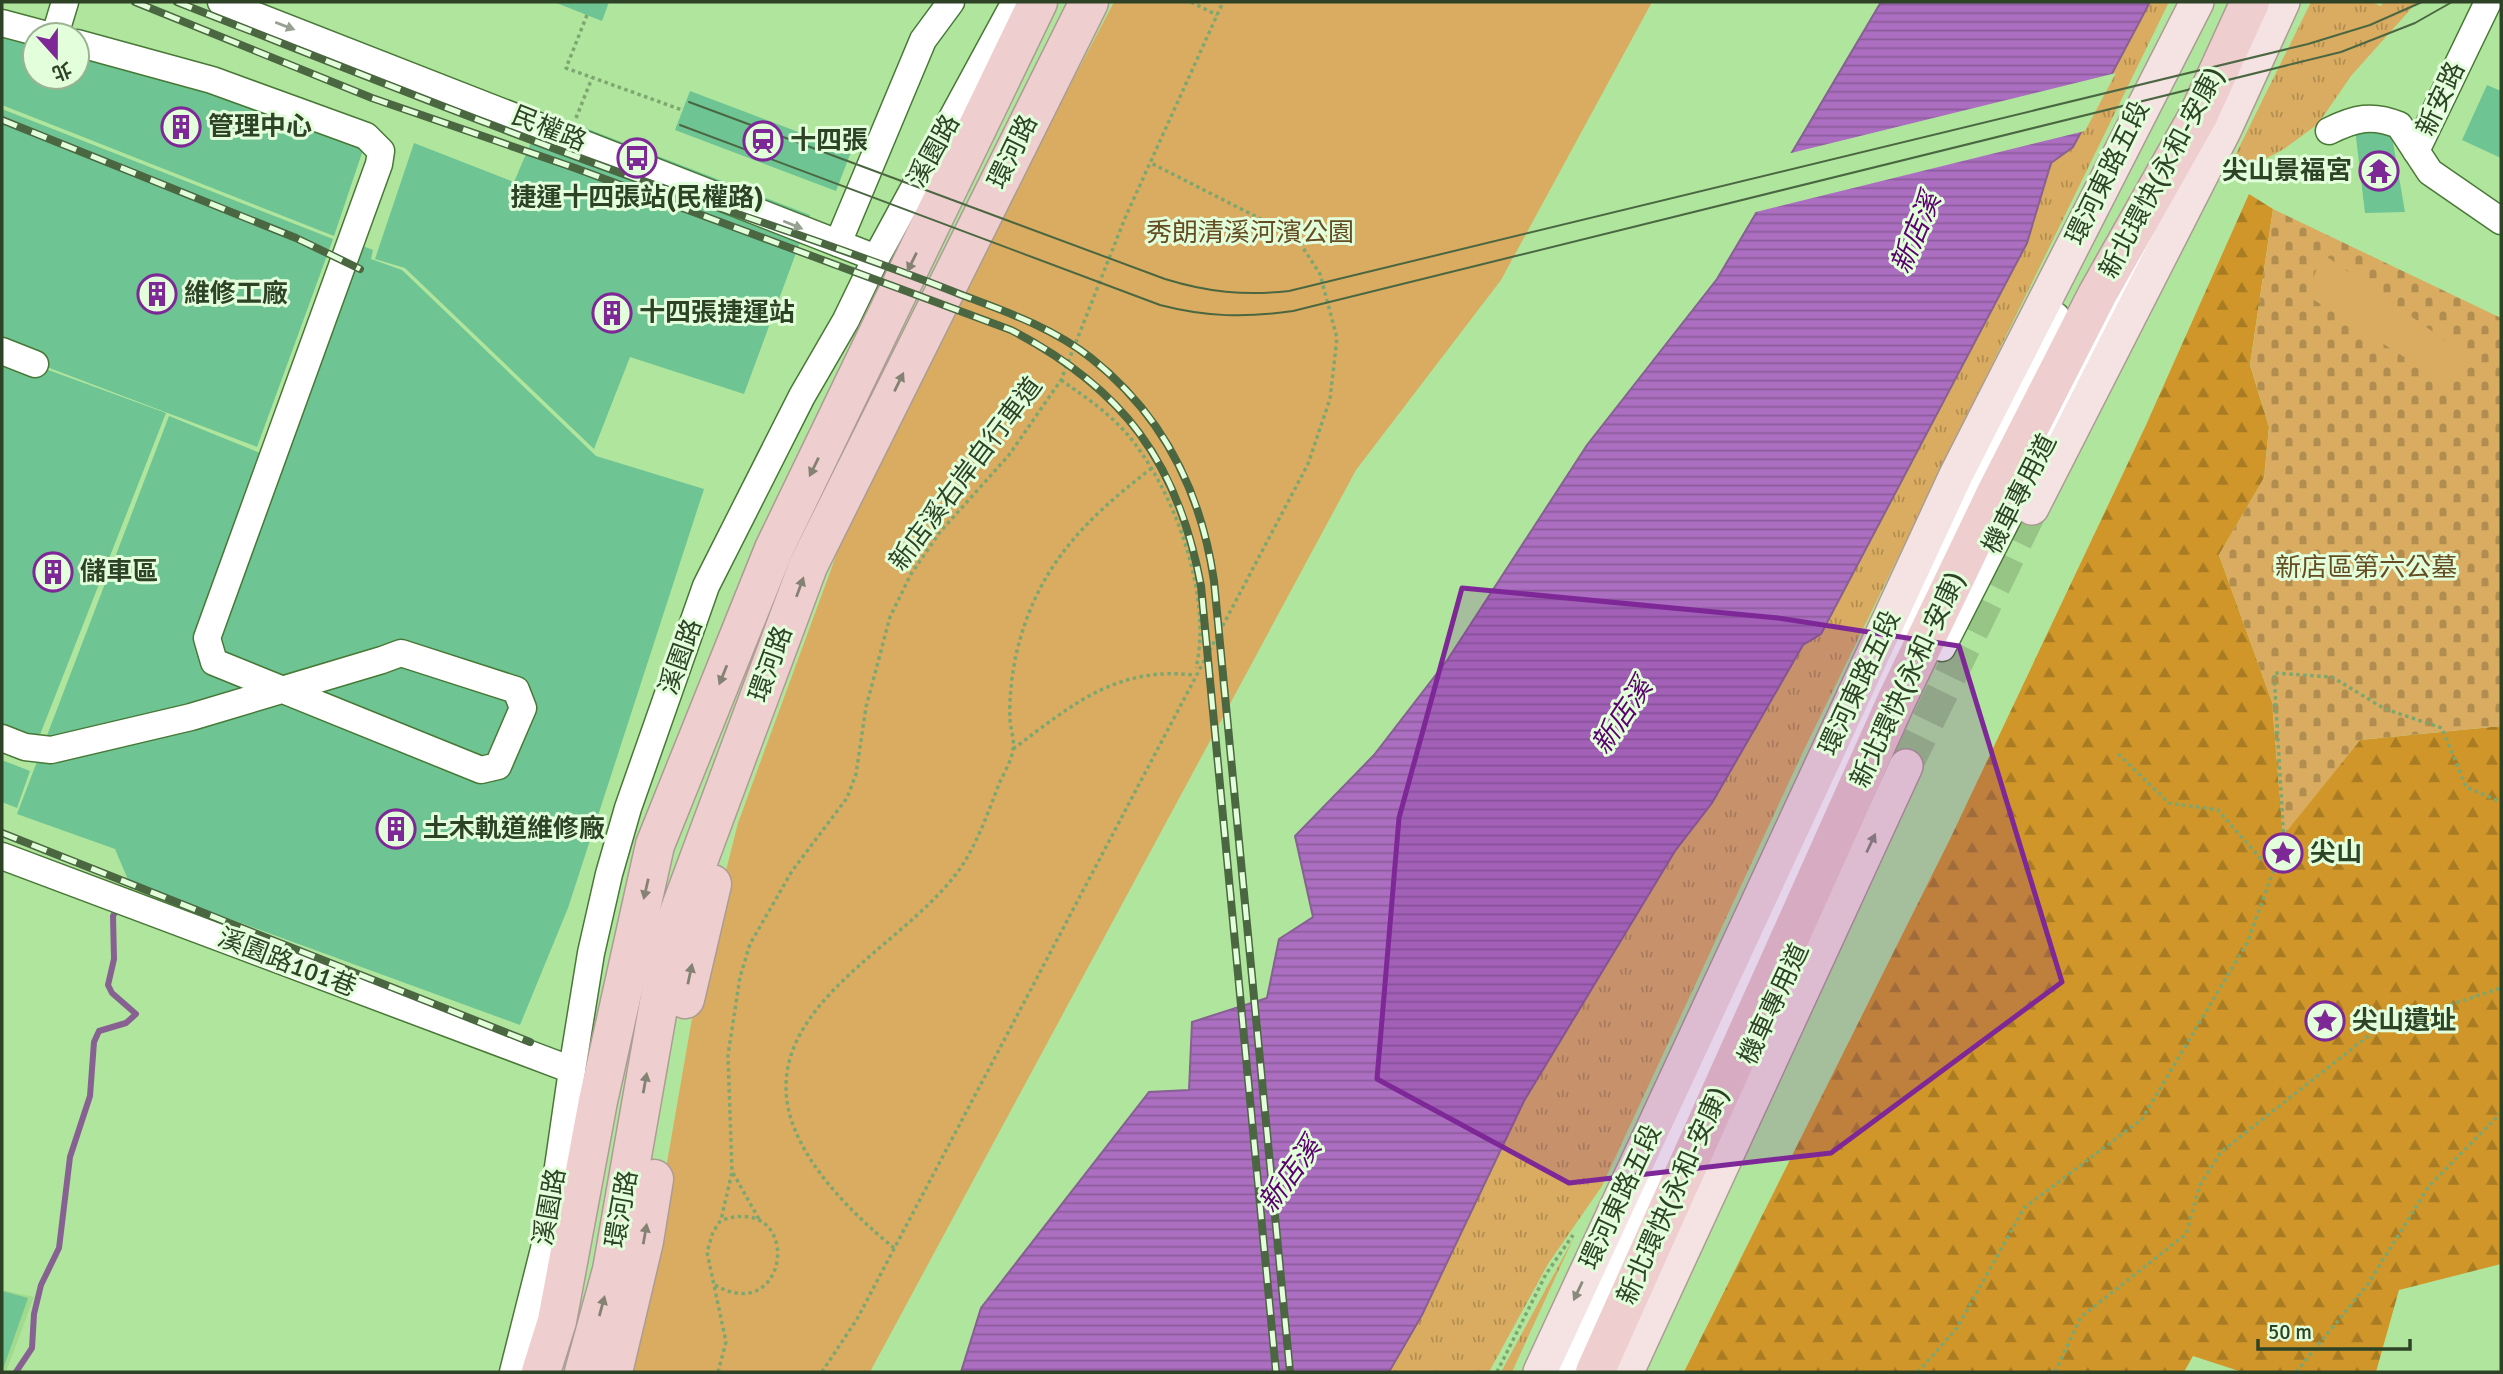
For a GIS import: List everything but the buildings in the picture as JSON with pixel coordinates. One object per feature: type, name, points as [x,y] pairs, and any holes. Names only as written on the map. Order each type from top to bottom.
[{"type":"highway","name":"環河路","points":[[584,1372],[611,1270],[671,934],[807,566],[1089,2]]},
{"type":"highway","name":"新北環快(永和-安康)","points":[[1581,1372],[1689,1126],[1982,492],[2227,2]]},
{"type":"highway","name":"新北環快(永和-安康)","points":[[1595,1372],[1700,1131],[1908,677],[1995,495],[2091,307],[2198,116],[2250,2]]},
{"type":"highway","name":"環河路","points":[[541,1372],[558,1321],[598,1101],[655,845],[774,549],[1029,5]]},
{"type":"highway","points":[[612,1372],[644,1241],[691,967],[760,694]]},
{"type":"main road","name":"環河東路五段","points":[[1540,1372],[1956,475],[2196,2]]},
{"type":"main road","points":[[2032,508],[2225,129],[2283,2]]},
{"type":"main road","points":[[1627,1372],[1906,766]]},
{"type":"street","points":[[59,21],[65,2]]},
{"type":"street","name":"民權路","points":[[221,2],[876,258]]},
{"type":"street","points":[[838,243],[923,40],[951,2]]},
{"type":"street","name":"機車專用道","points":[[1565,1372],[1817,816],[2042,342],[2215,2]]},
{"type":"street","name":"機車專用道","points":[[1611,1372],[1689,1188],[1878,772],[2210,122],[2265,2]]},
{"type":"street","name":"新安路","points":[[2466,46],[2474,2]]},
{"type":"street","name":"新安路","points":[[2416,151],[2488,2]]},
{"type":"street","points":[[846,320],[1029,5]]},
{"type":"street","name":"溪園路","points":[[513,1372],[549,1229],[572,1070],[609,874],[628,808],[706,586],[802,396],[846,320],[876,258],[1029,5]]},
{"type":"street","points":[[2,23],[21,28]]},
{"type":"street","points":[[2,738],[25,747],[51,750],[191,717],[280,690],[283,689],[293,687],[382,660],[401,653],[516,690],[523,708],[498,766],[481,770],[290,693],[283,689],[278,687],[214,662],[207,638],[374,177],[381,151],[366,136],[212,80],[91,47]]},
{"type":"street","points":[[2329,131],[2352,119],[2383,118],[2399,125],[2410,138],[2430,173],[2501,221]]},
{"type":"street","points":[[2,351],[35,364]]},
{"type":"street","name":"溪園路101巷","points":[[2,856],[572,1070]]},
{"type":"path","points":[[1191,2],[1217,15]]},
{"type":"path","name":"新店溪右岸自行車道","points":[[732,1172],[729,1055],[740,977],[750,944],[792,871],[847,798],[856,774],[866,707],[890,617],[911,574],[940,533],[1009,455],[1061,380],[1125,218],[1223,2]]},
{"type":"path","points":[[587,15],[566,68],[682,110]]},
{"type":"path","points":[[574,124],[592,78]]},
{"type":"path","points":[[822,1372],[858,1320],[1194,675],[1308,464],[1330,399],[1337,338],[1320,274],[1296,237],[1151,163]]},
{"type":"path","points":[[1061,380],[1099,406],[1126,433],[1152,468],[1184,545],[1197,589],[1202,643],[1194,675]]},
{"type":"path","points":[[894,1248],[814,1166],[800,1144],[790,1118],[786,1087],[789,1059],[800,1029],[819,1004],[933,902],[965,862],[984,825],[1013,749],[1009,715],[1016,656],[1030,605],[1058,554],[1103,505],[1152,468]]},
{"type":"path","points":[[1013,749],[1073,704],[1103,688],[1135,676],[1156,673],[1194,675]]},
{"type":"path","points":[[1918,1372],[1957,1328],[2024,1208],[2142,1119],[2247,943],[2284,843],[2274,673],[2332,677],[2385,709],[2442,728],[2466,787],[2501,802]]},
{"type":"path","points":[[2118,754],[2169,803],[2217,810],[2261,859],[2284,843]]},
{"type":"path","points":[[2055,1372],[2081,1317],[2186,1234],[2200,1185],[2221,1152],[2378,1029],[2501,988]]},
{"type":"path","points":[[2296,1372],[2368,1284],[2429,1186],[2501,1113]]},
{"type":"path","points":[[718,1372],[726,1342],[707,1252],[713,1232],[721,1220],[732,1172]]},
{"type":"path","points":[[715,1285],[739,1294],[751,1293],[772,1278],[780,1253],[777,1240],[760,1221],[732,1172]]},
{"type":"path","points":[[721,1220],[735,1216],[760,1221]]},
{"type":"highlighted area","points":[[1462,588],[1778,618],[1959,646],[2062,982],[1831,1153],[1569,1183],[1377,1079],[1399,818]]},
{"type":"shaded area","points":[[2,1290],[34,1297],[6,1372],[2,1372]]},
{"type":"green space","name":"秀朗清溪河濱公園","points":[[1114,2],[1652,2],[1501,280],[1356,470],[870,1372],[625,1372],[656,1226],[699,978],[738,823],[869,466]]},
{"type":"green space","points":[[2150,2],[2169,2],[1801,756],[1602,1186],[1548,1264],[1489,1372],[1389,1372],[1422,1315],[1524,1101],[1675,851],[1712,803],[1803,645],[1821,634],[2027,243],[2051,163],[2073,147]]},
{"type":"green space","points":[[2311,2],[2371,2],[2381,6],[2383,2],[2417,2],[2351,76],[2318,124],[2284,149],[2222,182]]},
{"type":"green space","points":[[2249,194],[2273,209],[2250,365],[2269,427],[2264,478],[2219,555],[2272,702],[2283,835],[2360,740],[2501,726],[2501,1264],[2399,1290],[2376,1372],[2242,1372],[2193,1356],[2184,1372],[1684,1372],[1951,837],[2146,425]]},
{"type":"green space","name":"新店區第六公墓","points":[[2273,209],[2501,318],[2501,726],[2360,740],[2283,836],[2272,702],[2219,555],[2264,478],[2269,427],[2250,365]]},
{"type":"green space","points":[[2323,254],[2467,356],[2450,386],[2306,295]]},
{"type":"green space","points":[[1574,1237],[1512,1372],[1501,1372]]},
{"type":"water","name":"新店溪","points":[[1881,2],[2150,2],[2073,147],[2051,163],[2027,243],[1821,634],[1803,645],[1712,803],[1675,851],[1524,1101],[1422,1315],[1389,1372],[961,1372],[981,1308],[1149,1092],[1189,1090],[1192,1022],[1267,998],[1279,939],[1313,917],[1295,836],[1374,755],[1448,659],[1587,445],[1717,279]]},
{"type":"pier","points":[[2116,73],[2085,131],[1752,213],[1787,154]]},
{"type":"waterway","points":[[16,1372],[32,1348],[34,1314],[41,1285],[59,1248],[70,1157],[90,1096],[94,1042],[99,1031],[126,1023],[136,1014],[112,993],[108,985],[114,959],[113,916],[118,907]]},
{"type":"tunnel","points":[[1906,766],[2032,508]]},
{"type":"tram line","points":[[689,102],[1165,279],[1226,292],[1257,293],[1289,291],[2308,44],[2370,25],[2422,2]]},
{"type":"tram line","points":[[680,125],[1160,305],[1210,314],[1259,315],[1293,311],[2341,52],[2415,23],[2452,2]]},
{"type":"railway","points":[[135,2],[372,98],[575,168],[1011,330],[1085,377],[1114,404],[1139,433],[1160,466],[1177,502],[1191,542],[1201,586],[1276,1372]]},
{"type":"railway","points":[[177,2],[571,155],[1013,314],[1076,347],[1116,380],[1139,404],[1175,457],[1188,486],[1208,548],[1214,581],[1290,1372]]},
{"type":"railway","points":[[2,120],[296,238],[360,269]]},
{"type":"railway","points":[[2,833],[530,1042]]},
{"type":"place","name":"管理中心","points":[[181,127]]},
{"type":"place","name":"十四張","points":[[763,141]]},
{"type":"place","name":"捷運十四張站(民權路)","points":[[637,158]]},
{"type":"place","name":"尖山景福宮","points":[[2379,171]]},
{"type":"place","name":"維修工廠","points":[[157,294]]},
{"type":"place","name":"十四張捷運站","points":[[612,313]]},
{"type":"place","name":"儲車區","points":[[53,572]]},
{"type":"place","name":"土木軌道維修廠","points":[[396,829]]},
{"type":"place","name":"尖山","points":[[2283,853]]},
{"type":"place","name":"尖山遺址","points":[[2325,1021]]}]
